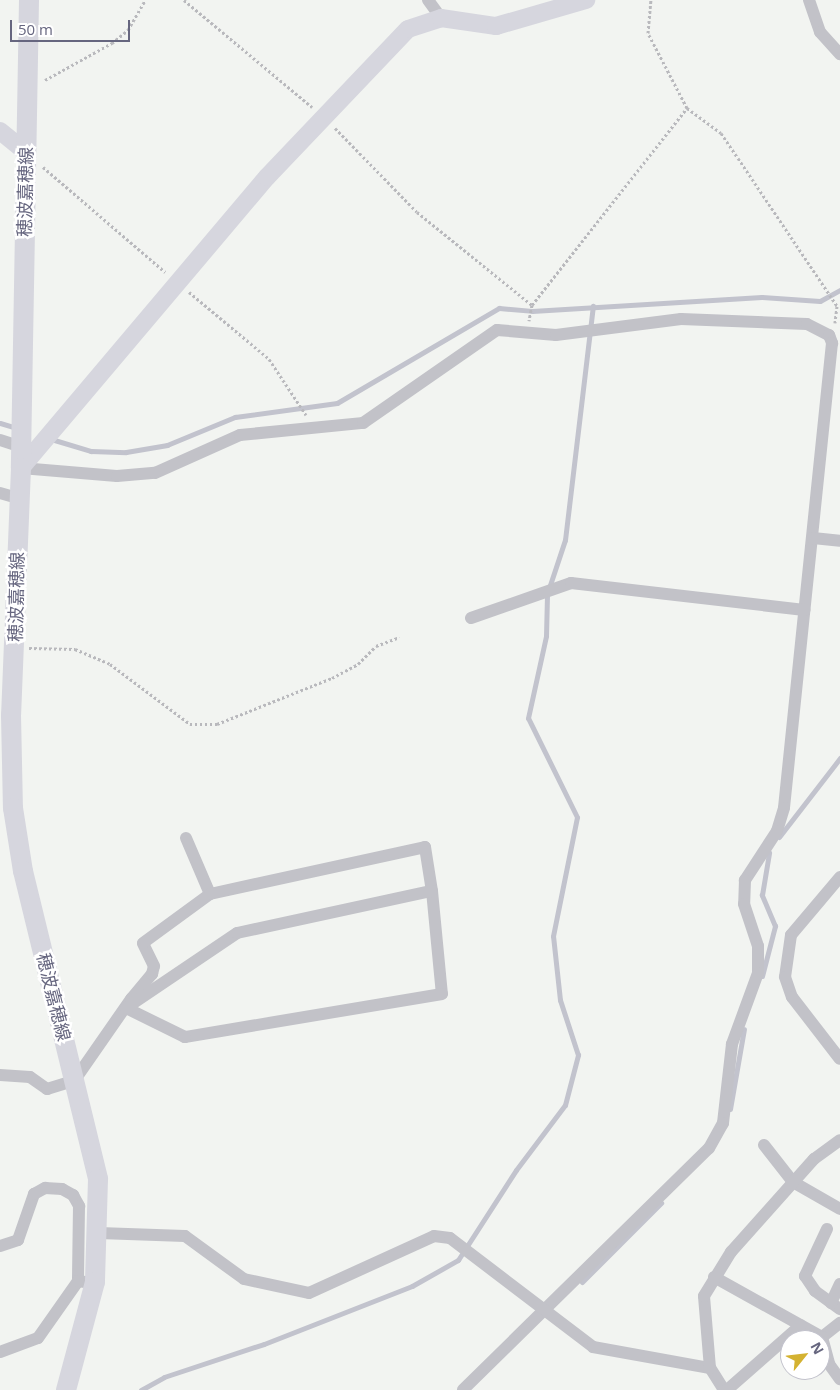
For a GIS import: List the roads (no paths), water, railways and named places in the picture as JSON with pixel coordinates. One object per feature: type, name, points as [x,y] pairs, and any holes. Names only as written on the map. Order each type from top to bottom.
[{"type":"main road","name":"穂波嘉穂線","points":[[29,0],[21,468],[9,495],[8,651],[13,808],[23,872],[98,1179],[99,1233],[87,1282],[66,1390]]},
{"type":"street","points":[[428,0],[441,18]]},
{"type":"street","points":[[21,468],[241,207],[323,117],[408,29],[441,18],[496,26],[586,0]]},
{"type":"street","points":[[809,0],[820,32],[840,54]]},
{"type":"street","points":[[0,131],[26,152]]},
{"type":"street","points":[[21,468],[117,476],[155,473],[240,435],[363,423],[481,337],[497,330],[528,331],[556,335],[681,319],[817,326],[832,343],[784,808],[776,831],[745,880],[744,904],[758,946],[758,972],[732,1044],[723,1123],[709,1148],[463,1390]]},
{"type":"street","points":[[0,440],[21,447]]},
{"type":"street","points":[[813,538],[840,541]]},
{"type":"street","points":[[470,618],[523,596],[571,583],[804,610]]},
{"type":"street","points":[[186,838],[210,894]]},
{"type":"street","points":[[0,1075],[30,1077],[47,1089],[74,1081],[126,1008],[152,974],[154,966],[143,943],[210,894],[425,847],[432,892],[442,994],[185,1036],[126,1008]]},
{"type":"street","points":[[840,877],[791,935],[786,977],[792,997],[840,1059]]},
{"type":"street","points":[[126,1008],[237,933],[432,892]]},
{"type":"street","points":[[801,1325],[725,1390],[710,1368],[703,1305],[714,1277],[793,1182],[840,1140]]},
{"type":"street","points":[[764,1145],[793,1182],[840,1209]]},
{"type":"street","points":[[0,1246],[18,1240],[34,1194],[45,1188],[62,1189],[73,1195],[79,1206],[87,1282],[38,1338],[0,1352]]},
{"type":"street","points":[[827,1229],[805,1276],[815,1291],[836,1306],[840,1284]]},
{"type":"street","points":[[99,1233],[185,1236],[244,1279],[309,1293],[434,1236],[450,1238],[543,1312],[593,1347],[710,1368]]},
{"type":"street","points":[[714,1277],[810,1330]]},
{"type":"street","points":[[830,1331],[840,1323]]},
{"type":"street","points":[[830,1365],[840,1379]]},
{"type":"waterway","points":[[51,439],[91,451],[126,452],[167,445],[235,417],[337,403],[499,308],[532,311],[762,297],[820,301],[840,290]]},
{"type":"waterway","points":[[141,1390],[164,1377],[264,1344],[412,1286],[458,1260],[516,1170],[565,1105],[578,1055],[560,1000],[553,936],[577,817],[528,718],[546,636],[547,594],[565,540],[593,306]]},
{"type":"waterway","points":[[0,423],[16,428]]},
{"type":"waterway","points":[[779,837],[840,758]]},
{"type":"waterway","points":[[762,976],[775,926],[762,895],[769,853]]},
{"type":"waterway","points":[[730,1109],[744,1029]]},
{"type":"waterway","points":[[582,1282],[661,1203]]}]
